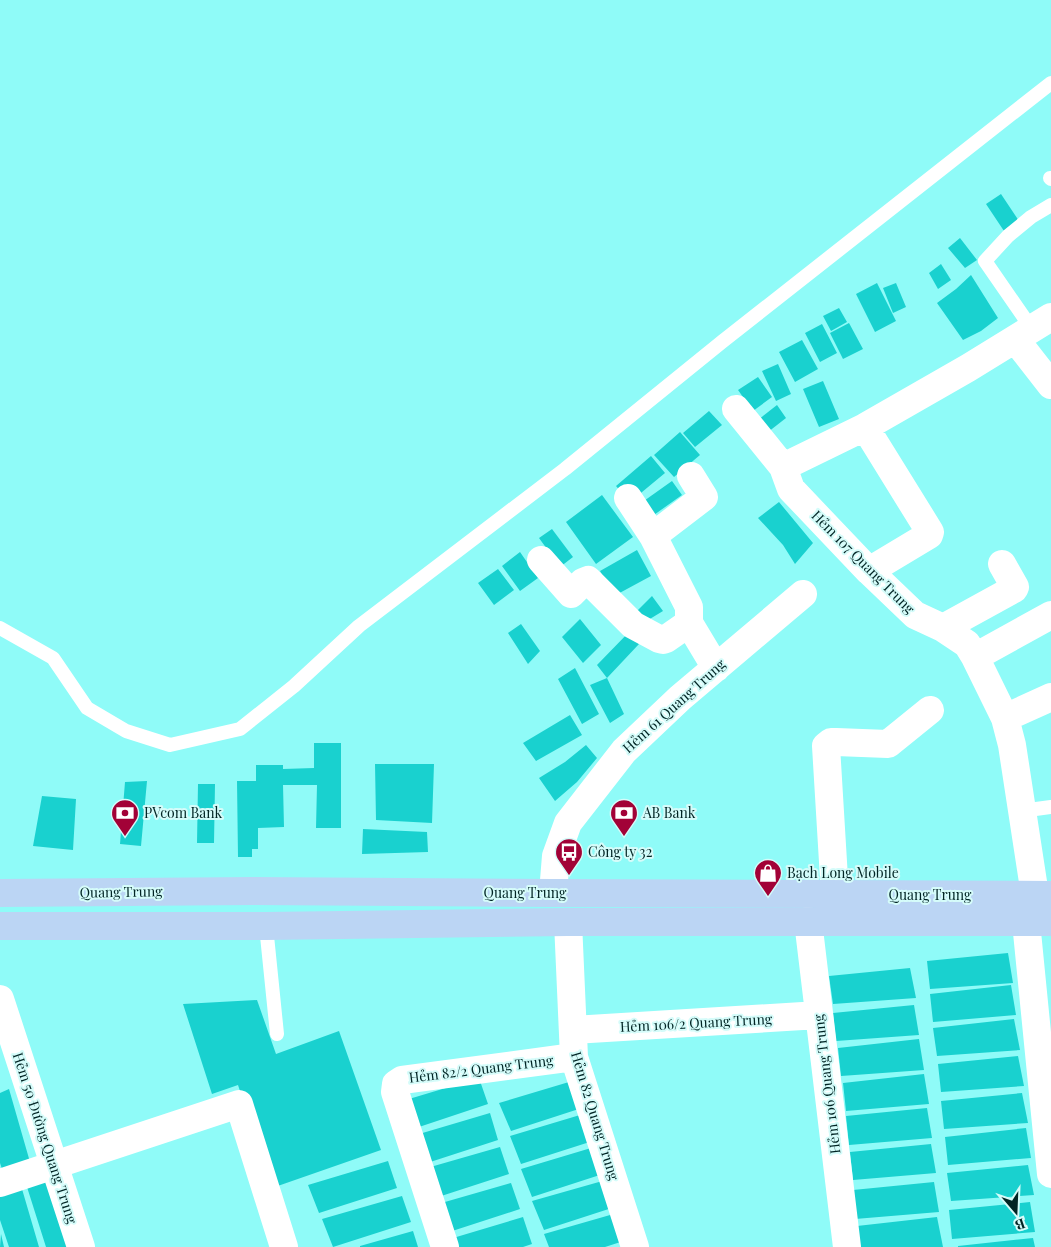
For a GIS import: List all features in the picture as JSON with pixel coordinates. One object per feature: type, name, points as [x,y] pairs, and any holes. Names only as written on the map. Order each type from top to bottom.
[{"type":"main road","name":"Quang Trung","points":[[0,893],[253,891],[1043,895]]},
{"type":"main road","points":[[253,891],[260,925]]},
{"type":"main road","name":"Quang Trung","points":[[0,926],[808,921],[1038,922]]},
{"type":"street","points":[[783,467],[865,427],[1033,328],[1051,385]]},
{"type":"street","name":"Hẻm 107 Quang Trung","points":[[736,409],[783,467],[790,489],[869,570],[915,615],[943,628],[967,644],[1005,718],[1012,744],[1021,810],[1043,895]]},
{"type":"street","points":[[865,427],[930,532],[929,535],[869,570]]},
{"type":"street","points":[[653,536],[704,497],[691,476]]},
{"type":"street","points":[[628,498],[653,536],[688,607],[689,623],[716,668]]},
{"type":"street","points":[[540,560],[570,594],[582,582],[588,580],[633,625],[662,640],[689,623]]},
{"type":"street","points":[[943,628],[1014,589],[1015,587],[1002,564]]},
{"type":"street","name":"Hẻm 61 Quang Trung","points":[[553,894],[556,856],[568,822],[624,751],[680,698],[803,594]]},
{"type":"street","points":[[975,657],[1050,617]]},
{"type":"street","points":[[1005,718],[1051,697]]},
{"type":"street","points":[[835,895],[826,746],[831,742],[888,744],[930,710]]},
{"type":"street","name":"Hẻm 106 Quang Trung","points":[[808,921],[847,1247]]},
{"type":"street","name":"Hẻm 82 Quang Trung","points":[[568,922],[574,1057],[636,1247]]},
{"type":"street","points":[[1038,922],[1051,1174]]},
{"type":"street","name":"Hẻm 50 Đường Quang Trung","points":[[0,1000],[7,1067],[54,1164],[81,1247]]},
{"type":"street","name":"Hẻm 106/2 Quang Trung","points":[[573,1030],[819,1016]]},
{"type":"street","name":"Hẻm 82/2 Quang Trung","points":[[445,1247],[395,1092],[396,1084],[402,1080],[574,1057]]},
{"type":"street","points":[[0,1183],[240,1104],[284,1247]]},
{"type":"lane","points":[[0,628],[53,658],[87,708],[126,731],[170,745],[240,729],[294,686],[359,626],[564,469],[723,341],[1051,83]]},
{"type":"lane","points":[[1033,328],[984,261],[1008,236],[1051,205]]},
{"type":"lane","points":[[1021,810],[1051,806]]},
{"type":"lane","points":[[260,925],[277,1034]]},
{"type":"building","points":[[1001,194],[1019,221],[1004,231],[986,204]]},
{"type":"building","points":[[960,238],[977,260],[965,268],[948,248]]},
{"type":"building","points":[[941,264],[951,280],[938,289],[929,273]]},
{"type":"building","points":[[971,275],[998,318],[981,331],[963,340],[937,303]]},
{"type":"building","points":[[877,283],[896,321],[875,332],[856,294]]},
{"type":"building","points":[[896,283],[906,307],[893,313],[883,288]]},
{"type":"building","points":[[839,308],[847,322],[831,331],[823,316]]},
{"type":"building","points":[[849,323],[863,349],[843,359],[830,333]]},
{"type":"building","points":[[822,324],[837,353],[820,362],[805,333]]},
{"type":"building","points":[[802,340],[818,369],[795,382],[779,352]]},
{"type":"building","points":[[778,364],[791,394],[776,401],[762,371]]},
{"type":"building","points":[[758,377],[772,397],[753,411],[738,390]]},
{"type":"building","points":[[823,381],[839,419],[819,427],[803,389]]},
{"type":"building","points":[[777,405],[786,418],[759,439],[749,427]]},
{"type":"building","points":[[709,411],[722,425],[695,447],[683,433]]},
{"type":"building","points":[[680,432],[700,455],[674,477],[654,455]]},
{"type":"building","points":[[651,456],[665,473],[630,502],[616,486]]},
{"type":"building","points":[[672,481],[682,495],[644,522],[634,508]]},
{"type":"building","points":[[602,495],[633,537],[596,564],[566,522]]},
{"type":"building","points":[[779,502],[813,543],[795,564],[783,545],[758,518]]},
{"type":"building","points":[[552,529],[573,557],[560,567],[539,538]]},
{"type":"building","points":[[637,550],[651,576],[614,596],[600,571]]},
{"type":"building","points":[[520,552],[538,578],[520,591],[502,566]]},
{"type":"building","points":[[498,569],[514,590],[494,605],[478,583]]},
{"type":"building","points":[[652,596],[663,611],[630,631],[628,620]]},
{"type":"building","points":[[580,619],[601,645],[583,663],[562,637]]},
{"type":"building","points":[[521,624],[540,651],[528,664],[508,633]]},
{"type":"building","points":[[630,631],[639,644],[607,678],[597,665]]},
{"type":"building","points":[[575,668],[599,714],[582,724],[558,679]]},
{"type":"building","points":[[607,678],[624,714],[610,723],[590,685]]},
{"type":"building","points":[[570,715],[582,735],[536,761],[523,743]]},
{"type":"building","points":[[314,743],[341,743],[341,828],[316,828],[317,785],[283,785],[284,827],[258,828],[258,849],[252,849],[252,857],[238,857],[237,781],[256,781],[256,765],[283,765],[283,769],[314,768]]},
{"type":"building","points":[[586,745],[597,758],[577,782],[555,801],[539,778],[565,762]]},
{"type":"building","points":[[375,764],[434,764],[432,823],[376,820]]},
{"type":"building","points":[[147,781],[141,846],[120,844],[125,782]]},
{"type":"building","points":[[198,784],[215,784],[214,843],[197,843]]},
{"type":"building","points":[[42,796],[76,799],[73,850],[33,846]]},
{"type":"building","points":[[363,829],[427,832],[428,852],[362,854]]},
{"type":"building","points":[[1008,953],[1013,983],[930,989],[927,961]]},
{"type":"building","points":[[910,968],[916,998],[833,1004],[829,976]]},
{"type":"building","points":[[1011,985],[1016,1015],[933,1022],[930,994]]},
{"type":"building","points":[[257,1000],[276,1054],[339,1031],[381,1150],[272,1188],[238,1085],[212,1094],[183,1004]]},
{"type":"building","points":[[914,1005],[919,1035],[836,1041],[833,1013]]},
{"type":"building","points":[[1014,1019],[1020,1050],[937,1056],[933,1028]]},
{"type":"building","points":[[919,1039],[924,1070],[841,1076],[838,1048]]},
{"type":"building","points":[[1018,1056],[1024,1086],[941,1092],[938,1064]]},
{"type":"building","points":[[924,1074],[929,1104],[846,1111],[843,1083]]},
{"type":"building","points":[[479,1078],[488,1104],[410,1130],[399,1102]]},
{"type":"building","points":[[579,1079],[588,1106],[511,1131],[499,1103]]},
{"type":"building","points":[[9,1089],[32,1169],[5,1178],[0,1163],[0,1093]]},
{"type":"building","points":[[1022,1093],[1028,1123],[944,1129],[941,1101]]},
{"type":"building","points":[[927,1108],[932,1138],[849,1145],[846,1116]]},
{"type":"building","points":[[590,1112],[599,1139],[521,1164],[510,1136]]},
{"type":"building","points":[[490,1113],[498,1140],[421,1165],[409,1137]]},
{"type":"building","points":[[1026,1128],[1031,1158],[948,1165],[945,1137]]},
{"type":"building","points":[[931,1144],[936,1173],[853,1180],[850,1152]]},
{"type":"building","points":[[601,1145],[609,1172],[532,1197],[521,1169]]},
{"type":"building","points":[[500,1147],[509,1174],[432,1199],[420,1170]]},
{"type":"building","points":[[388,1161],[397,1188],[319,1213],[308,1185]]},
{"type":"building","points":[[1028,1165],[1034,1195],[951,1201],[947,1173]]},
{"type":"building","points":[[55,1176],[76,1247],[46,1247],[27,1187]]},
{"type":"building","points":[[613,1178],[621,1205],[544,1230],[532,1201]]},
{"type":"building","points":[[934,1182],[939,1212],[855,1219],[853,1190]]},
{"type":"building","points":[[511,1183],[520,1209],[443,1234],[431,1206]]},
{"type":"building","points":[[22,1189],[39,1247],[9,1247],[0,1220],[0,1197]]},
{"type":"building","points":[[402,1196],[411,1222],[333,1247],[322,1219]]},
{"type":"building","points":[[1030,1202],[1035,1232],[952,1239],[949,1210]]},
{"type":"building","points":[[624,1211],[633,1238],[605,1247],[549,1247],[544,1234]]},
{"type":"building","points":[[523,1217],[532,1244],[523,1247],[445,1247],[443,1241]]},
{"type":"building","points":[[937,1217],[943,1247],[859,1247],[857,1226]]},
{"type":"building","points":[[413,1231],[418,1247],[360,1247],[360,1246]]},
{"type":"building","points":[[1,1234],[4,1247],[0,1247]]},
{"type":"building","points":[[1033,1238],[1035,1247],[958,1247],[958,1246]]},
{"type":"place","name":"PVcom Bank","points":[[125,837]]},
{"type":"place","name":"AB Bank","points":[[624,837]]},
{"type":"place","name":"Công ty 32","points":[[569,876]]},
{"type":"place","name":"Bạch Long Mobile","points":[[768,897]]}]
